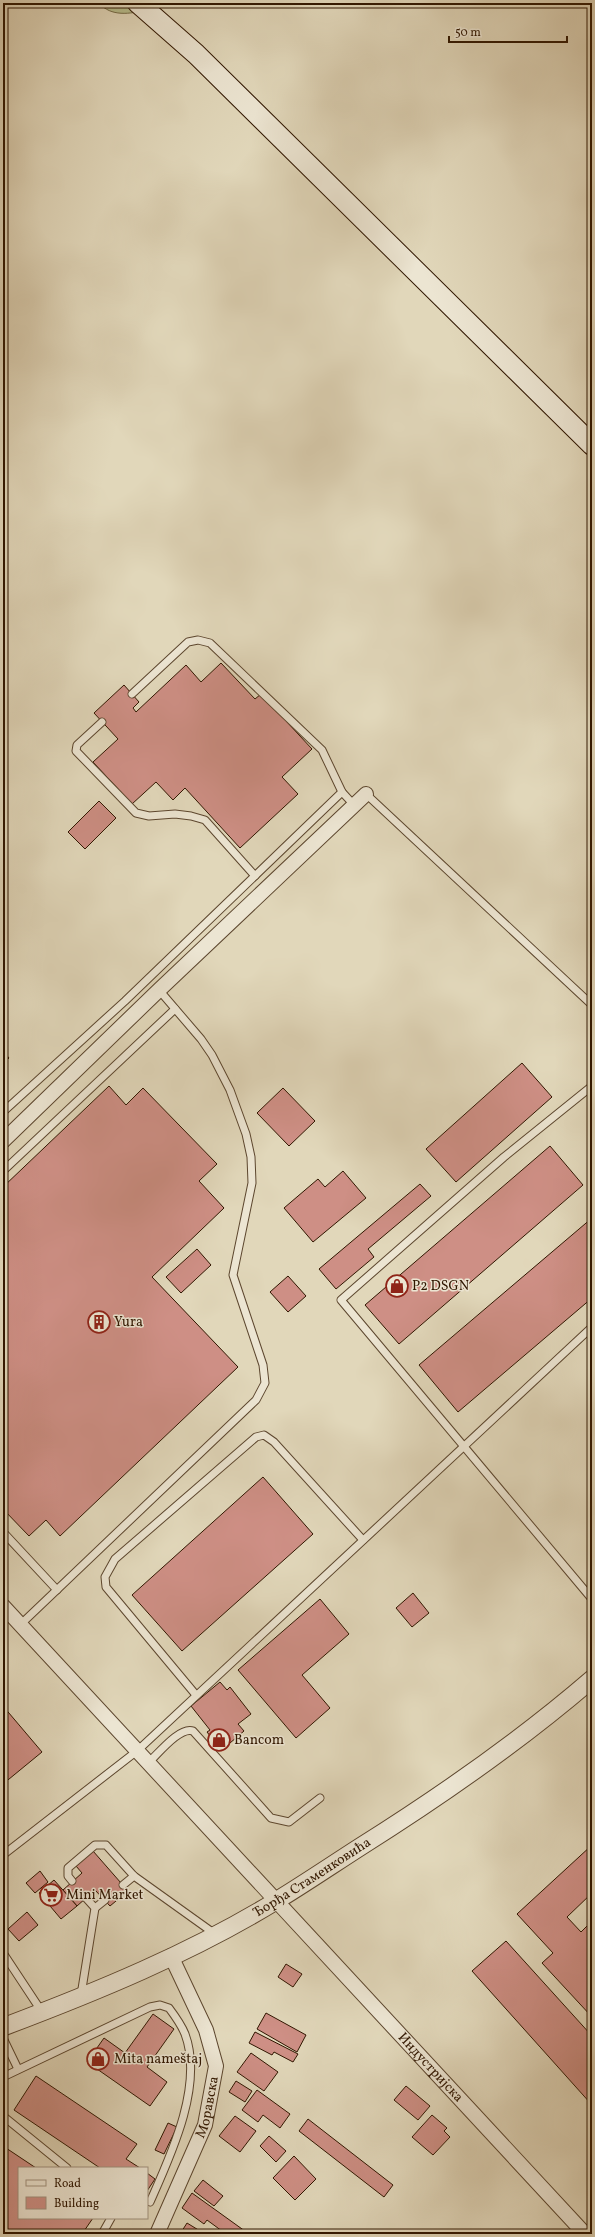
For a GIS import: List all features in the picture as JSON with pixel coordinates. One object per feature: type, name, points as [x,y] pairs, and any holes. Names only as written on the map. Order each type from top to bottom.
[{"type":"main road","points":[[138,3],[196,54],[592,445]]},
{"type":"street","points":[[3,1141],[159,990],[366,794]]},
{"type":"street","name":"Индустријска","points":[[3,1606],[585,2234]]},
{"type":"street","name":"Ђорђа Стаменковића","points":[[3,2027],[42,2012],[171,1956],[276,1901],[427,1805],[547,1716],[592,1679]]},
{"type":"street","name":"Моравска","points":[[157,2234],[205,2125],[216,2066],[206,2030],[171,1956]]},
{"type":"lane","points":[[132,694],[188,642],[198,640],[210,643],[322,750],[342,792],[354,806]]},
{"type":"lane","points":[[102,722],[77,745],[76,751],[125,802],[136,813],[141,815],[175,814],[205,820],[255,876]]},
{"type":"lane","points":[[3,1112],[125,1001],[342,792]]},
{"type":"lane","points":[[366,794],[592,1005]]},
{"type":"lane","points":[[20,1625],[256,1400],[265,1383],[263,1365],[233,1275],[252,1183],[251,1157],[246,1134],[239,1112],[222,1073],[201,1039],[159,990]]},
{"type":"lane","points":[[3,1171],[175,1009]]},
{"type":"lane","points":[[592,1086],[504,1157],[341,1300],[592,1598]]},
{"type":"lane","points":[[3,1855],[137,1751],[592,1327]]},
{"type":"lane","points":[[196,1695],[106,1587],[105,1577],[116,1559],[256,1437],[264,1435],[274,1442],[363,1540]]},
{"type":"lane","points":[[3,1532],[57,1590]]},
{"type":"lane","points":[[148,1763],[181,1732],[189,1730],[193,1731],[270,1818],[289,1822],[320,1798]]},
{"type":"lane","points":[[72,1881],[68,1876],[68,1868],[98,1844],[106,1845],[134,1876],[215,1934]]},
{"type":"lane","points":[[123,1885],[134,1876]]},
{"type":"lane","points":[[86,1898],[95,1908]]},
{"type":"lane","points":[[81,1995],[95,1908],[105,1900]]},
{"type":"lane","points":[[3,1953],[42,2012]]},
{"type":"lane","points":[[3,2077],[150,2007],[160,2005],[169,2008],[185,2034],[190,2065],[185,2113],[173,2151],[150,2202]]},
{"type":"lane","points":[[3,2038],[18,2069]]},
{"type":"lane","points":[[3,2116],[66,2167]]},
{"type":"lane","points":[[102,2234],[110,2219]]},
{"type":"green space","points":[[99,3],[138,3],[146,10],[134,13],[121,13],[109,11]]},
{"type":"building","points":[[221,663],[255,699],[261,694],[312,749],[282,777],[298,794],[240,848],[185,788],[173,800],[156,782],[132,804],[93,762],[118,739],[94,713],[124,685],[139,702],[133,708],[136,712],[186,665],[201,682]]},
{"type":"building","points":[[99,801],[116,818],[85,849],[68,832]]},
{"type":"building","points":[[3,1051],[9,1058],[3,1064]]},
{"type":"building","points":[[522,1063],[552,1097],[456,1182],[426,1149]]},
{"type":"building","name":"Yura","points":[[109,1086],[126,1105],[143,1088],[217,1164],[199,1181],[224,1208],[152,1277],[238,1367],[60,1536],[46,1520],[29,1536],[3,1509],[3,1187]]},
{"type":"building","points":[[283,1088],[315,1121],[289,1146],[257,1113]]},
{"type":"building","points":[[550,1146],[583,1185],[399,1344],[365,1305]]},
{"type":"building","points":[[343,1171],[366,1198],[313,1242],[284,1208],[318,1179],[325,1187]]},
{"type":"building","points":[[420,1184],[431,1196],[368,1249],[374,1257],[336,1289],[319,1269]]},
{"type":"building","points":[[592,1218],[592,1298],[458,1412],[419,1365]]},
{"type":"building","points":[[197,1249],[211,1265],[181,1293],[166,1277]]},
{"type":"building","points":[[288,1276],[306,1296],[288,1312],[270,1292]]},
{"type":"building","points":[[263,1477],[313,1534],[182,1651],[132,1595]]},
{"type":"building","points":[[413,1593],[429,1613],[412,1627],[396,1608]]},
{"type":"building","points":[[320,1599],[349,1634],[302,1675],[330,1708],[296,1738],[238,1670]]},
{"type":"building","points":[[220,1682],[227,1690],[230,1687],[251,1714],[238,1724],[244,1731],[230,1743],[226,1739],[218,1746],[207,1732],[210,1730],[191,1706]]},
{"type":"building","points":[[3,1706],[42,1752],[3,1784]]},
{"type":"building","points":[[592,1845],[592,1893],[567,1917],[581,1932],[592,1921],[592,2017],[542,1963],[553,1953],[517,1914]]},
{"type":"building","points":[[93,1851],[128,1891],[110,1906],[95,1890],[77,1906],[63,1890],[82,1873],[76,1866]]},
{"type":"building","points":[[40,1871],[48,1882],[35,1893],[26,1883]]},
{"type":"building","points":[[54,1880],[77,1906],[61,1919],[39,1893]]},
{"type":"building","points":[[27,1912],[38,1925],[19,1941],[8,1929]]},
{"type":"building","points":[[506,1941],[592,2036],[592,2105],[472,1971]]},
{"type":"building","points":[[286,1964],[302,1974],[293,1987],[278,1977]]},
{"type":"building","points":[[266,2013],[306,2035],[297,2052],[257,2029]]},
{"type":"building","points":[[153,2014],[174,2029],[147,2067],[167,2082],[150,2106],[87,2062],[104,2038],[125,2053]]},
{"type":"building","points":[[255,2032],[298,2054],[293,2062],[274,2052],[272,2055],[249,2043]]},
{"type":"building","points":[[251,2053],[278,2072],[264,2091],[237,2072]]},
{"type":"building","points":[[36,2076],[137,2144],[126,2159],[138,2167],[99,2167],[14,2110]]},
{"type":"building","points":[[236,2081],[252,2091],[245,2102],[229,2092]]},
{"type":"building","points":[[406,2086],[430,2106],[418,2120],[394,2100]]},
{"type":"building","points":[[257,2090],[290,2114],[280,2128],[263,2115],[258,2122],[242,2110]]},
{"type":"building","points":[[432,2115],[447,2128],[444,2131],[450,2137],[433,2155],[412,2137]]},
{"type":"building","points":[[235,2116],[256,2131],[240,2152],[219,2136]]},
{"type":"building","points":[[308,2119],[393,2185],[384,2197],[299,2131]]},
{"type":"building","points":[[168,2123],[177,2127],[164,2154],[155,2150]]},
{"type":"building","points":[[269,2136],[286,2151],[276,2162],[260,2146]]},
{"type":"building","points":[[3,2146],[34,2167],[18,2167],[18,2219],[92,2219],[82,2234],[3,2233]]},
{"type":"building","points":[[294,2156],[316,2179],[295,2200],[273,2178]]},
{"type":"building","points":[[148,2174],[155,2179],[148,2190]]},
{"type":"building","points":[[203,2180],[223,2196],[214,2206],[194,2191]]},
{"type":"building","points":[[192,2193],[249,2234],[226,2234],[207,2220],[204,2224],[182,2208]]},
{"type":"building","points":[[187,2223],[205,2234],[180,2234]]},
{"type":"place","name":"P2 DSGN","points":[[397,1286]]},
{"type":"place","name":"Yura","points":[[99,1322]]},
{"type":"place","name":"Bancom","points":[[219,1740]]},
{"type":"place","name":"Mini Market","points":[[51,1895]]},
{"type":"place","name":"Mita nameštaj","points":[[98,2059]]}]
